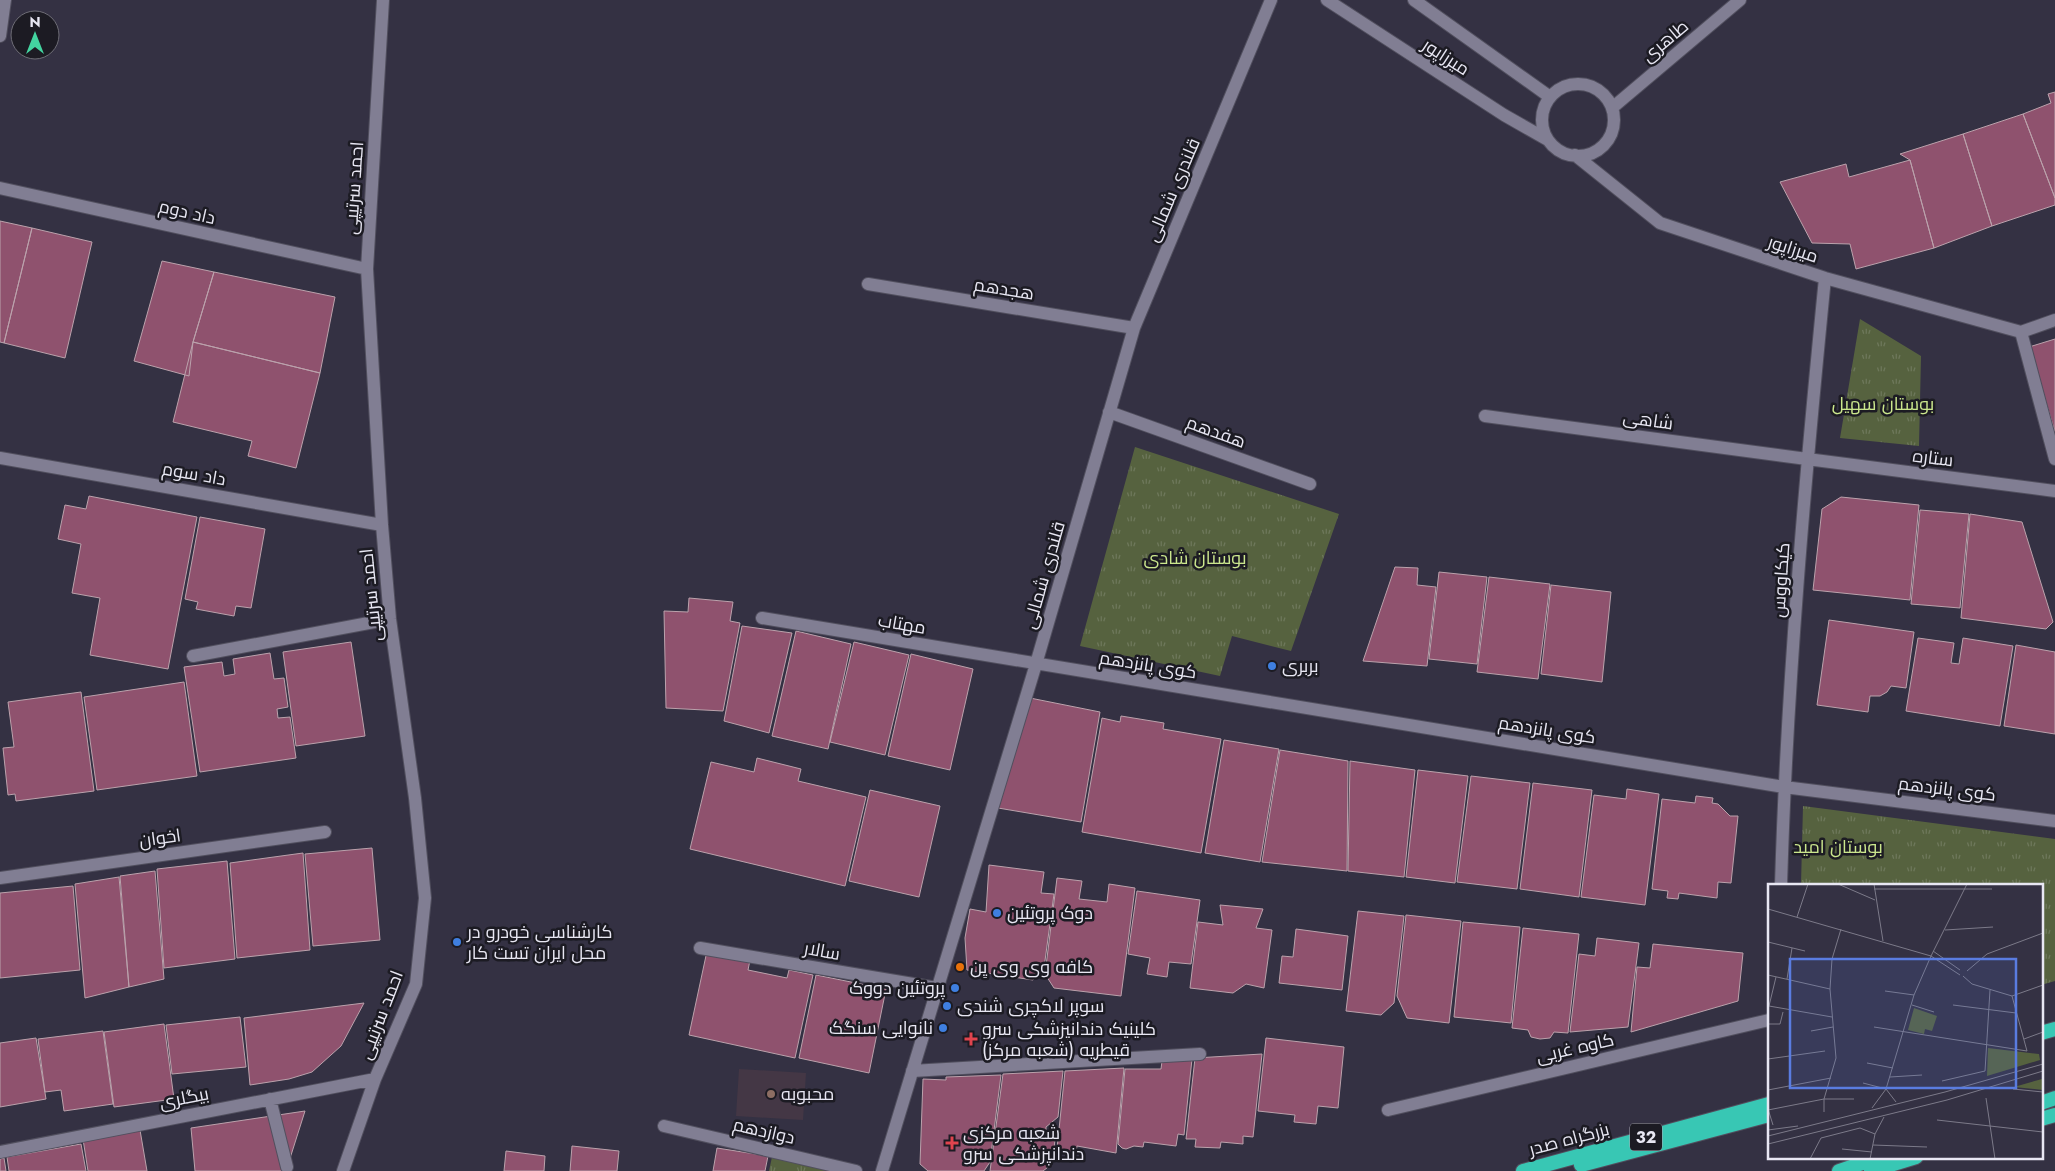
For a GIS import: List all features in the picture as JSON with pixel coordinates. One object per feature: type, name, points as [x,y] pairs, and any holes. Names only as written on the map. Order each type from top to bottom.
[{"type":"highway","points":[[2042,1024],[2055,1020]]},
{"type":"highway","points":[[2042,1033],[2055,1029]]},
{"type":"highway","points":[[2042,1103],[2055,1098]]},
{"type":"highway","name":"بزرگراه صدر","points":[[1523,1171],[1768,1104]]},
{"type":"highway","points":[[1559,1171],[1768,1115]]},
{"type":"highway","points":[[2042,1119],[2055,1115]]},
{"type":"highway","points":[[1839,1171],[1877,1158]]},
{"type":"highway","points":[[1871,1171],[1913,1158]]},
{"type":"street","points":[[0,36],[5,0]]},
{"type":"street","name":"احمد سرتیپی","points":[[343,1171],[375,1079],[416,984],[425,898],[414,798],[390,619],[382,525],[367,269],[383,0]]},
{"type":"street","name":"قلندری شمالی","points":[[882,1171],[1036,664],[1134,328],[1271,0]]},
{"type":"street","name":"میرزاپور","points":[[1327,0],[1504,115],[1548,140]]},
{"type":"street","name":"میرزاپور","points":[[1414,0],[1550,97]]},
{"type":"street","name":"طاهری","points":[[1612,108],[1740,0]]},
{"type":"street","points":[[1579,83],[1600,90],[1612,108],[1614,120],[1612,131],[1606,142],[1598,150],[1575,156],[1565,153],[1548,140],[1543,129],[1542,118],[1544,107],[1550,97],[1563,87],[1579,83]]},
{"type":"street","name":"میرزاپور","points":[[1575,156],[1660,223],[1825,278],[2021,332]]},
{"type":"street","name":"داد دوم","points":[[0,188],[367,269]]},
{"type":"street","name":"کیکاووس","points":[[1781,884],[1784,787],[1807,459],[1825,278]]},
{"type":"street","name":"هجدهم","points":[[868,284],[1134,328]]},
{"type":"street","points":[[2055,320],[2021,332],[2055,459]]},
{"type":"street","name":"هفدهم","points":[[1110,412],[1310,484]]},
{"type":"street","name":"شاهی","points":[[1485,416],[1807,459]]},
{"type":"street","name":"داد سوم","points":[[0,458],[382,525]]},
{"type":"street","name":"ستاره","points":[[1807,459],[2055,490]]},
{"type":"street","name":"مهتاب","points":[[762,618],[1036,664]]},
{"type":"street","points":[[193,656],[390,619]]},
{"type":"street","name":"کوی پانزدهم","points":[[1036,664],[1784,787],[2055,820]]},
{"type":"street","name":"اخوان","points":[[0,878],[325,832]]},
{"type":"street","name":"سالار","points":[[700,948],[937,988]]},
{"type":"street","name":"کاوه غربی","points":[[1388,1110],[1768,1020]]},
{"type":"street","points":[[912,1071],[1200,1054]]},
{"type":"street","name":"بیگلری","points":[[0,1152],[375,1079]]},
{"type":"street","points":[[270,1100],[287,1167]]},
{"type":"street","name":"دوازدهم","points":[[664,1126],[856,1171]]},
{"type":"shaded area","name":"محبوبه","points":[[739,1069],[806,1073],[803,1120],[736,1116]]},
{"type":"green space","name":"بوستان سهیل","points":[[1860,319],[1921,356],[1919,446],[1840,438]]},
{"type":"green space","name":"بوستان شادی","points":[[1135,447],[1339,514],[1291,651],[1232,636],[1220,676],[1080,646]]},
{"type":"green space","name":"بوستان امید","points":[[1803,806],[2055,839],[2055,981],[2042,985],[2042,884],[1801,884]]},
{"type":"green space","points":[[772,1157],[834,1171],[769,1171]]},
{"type":"building","points":[[2055,92],[2055,198],[2023,114],[2051,103],[2048,94]]},
{"type":"building","points":[[2023,114],[2055,198],[2055,205],[1992,226],[1963,134]]},
{"type":"building","points":[[1963,134],[1992,226],[1934,248],[1910,160],[1900,154]]},
{"type":"building","points":[[1910,160],[1934,248],[1856,269],[1850,244],[1812,243],[1780,182],[1846,164],[1849,177]]},
{"type":"building","points":[[0,221],[32,228],[4,343],[0,342]]},
{"type":"building","points":[[32,228],[92,242],[65,358],[4,343]]},
{"type":"building","points":[[162,261],[214,272],[193,342],[189,376],[134,361]]},
{"type":"building","points":[[214,272],[335,297],[320,373],[193,342]]},
{"type":"building","points":[[2055,339],[2055,432],[2029,347]]},
{"type":"building","points":[[193,342],[320,373],[296,468],[248,456],[252,441],[173,422]]},
{"type":"building","points":[[89,496],[197,517],[168,669],[90,655],[100,598],[72,593],[81,544],[58,539],[65,505],[86,509]]},
{"type":"building","points":[[1841,497],[1919,505],[1910,600],[1813,590],[1822,509]]},
{"type":"building","points":[[1920,510],[1969,514],[1960,608],[1911,604]]},
{"type":"building","points":[[1970,514],[2022,522],[2053,622],[2046,629],[1961,618]]},
{"type":"building","points":[[200,517],[265,529],[251,608],[236,606],[234,616],[196,609],[198,602],[185,599]]},
{"type":"building","points":[[1395,567],[1418,568],[1417,585],[1436,587],[1427,666],[1363,661]]},
{"type":"building","points":[[1439,572],[1487,577],[1477,664],[1429,659]]},
{"type":"building","points":[[1489,577],[1550,584],[1538,679],[1477,672]]},
{"type":"building","points":[[1551,585],[1611,592],[1602,682],[1541,674]]},
{"type":"building","points":[[689,598],[733,602],[730,621],[740,623],[723,711],[666,708],[664,611],[688,612]]},
{"type":"building","points":[[1829,620],[1914,632],[1906,688],[1891,686],[1887,692],[1880,696],[1870,696],[1868,712],[1817,705]]},
{"type":"building","points":[[742,626],[792,633],[769,733],[724,721]]},
{"type":"building","points":[[796,631],[851,644],[828,749],[772,736]]},
{"type":"building","points":[[1918,638],[1954,643],[1951,663],[1959,664],[1963,638],[2013,646],[2000,726],[1906,711]]},
{"type":"building","points":[[351,642],[365,736],[296,746],[283,652]]},
{"type":"building","points":[[854,642],[909,655],[885,755],[830,742]]},
{"type":"building","points":[[2016,645],[2055,652],[2055,734],[2004,726]]},
{"type":"building","points":[[270,653],[274,679],[284,678],[288,707],[277,709],[278,718],[290,717],[296,758],[200,772],[184,667],[222,662],[224,676],[235,674],[233,659]]},
{"type":"building","points":[[911,654],[973,669],[950,770],[888,756]]},
{"type":"building","points":[[184,682],[197,776],[97,790],[84,697]]},
{"type":"building","points":[[81,692],[94,791],[16,801],[15,794],[8,795],[3,748],[14,747],[8,702]]},
{"type":"building","points":[[1030,698],[1100,712],[1081,822],[998,808]]},
{"type":"building","points":[[1121,716],[1164,723],[1163,729],[1221,739],[1201,853],[1082,832],[1102,718],[1120,722]]},
{"type":"building","points":[[1224,740],[1279,749],[1260,862],[1205,853]]},
{"type":"building","points":[[1280,750],[1348,761],[1347,871],[1262,862]]},
{"type":"building","points":[[757,758],[801,769],[798,781],[866,797],[845,886],[690,849],[711,762],[754,772]]},
{"type":"building","points":[[1350,761],[1415,770],[1404,877],[1348,871]]},
{"type":"building","points":[[1418,770],[1468,776],[1455,883],[1406,877]]},
{"type":"building","points":[[1471,776],[1530,783],[1517,889],[1457,882]]},
{"type":"building","points":[[1533,783],[1592,790],[1579,897],[1520,889]]},
{"type":"building","points":[[1627,789],[1659,794],[1645,905],[1581,897],[1594,795],[1626,799]]},
{"type":"building","points":[[870,790],[940,806],[919,897],[849,881]]},
{"type":"building","points":[[1696,796],[1713,798],[1712,803],[1718,804],[1730,816],[1738,816],[1731,883],[1718,882],[1717,898],[1679,893],[1678,899],[1667,898],[1668,891],[1652,889],[1662,799],[1695,803]]},
{"type":"building","points":[[372,848],[380,940],[313,946],[305,854]]},
{"type":"building","points":[[303,853],[310,950],[237,958],[230,863]]},
{"type":"building","points":[[227,861],[235,959],[164,968],[157,869]]},
{"type":"building","points":[[989,865],[1044,872],[1041,893],[1054,894],[1044,968],[1033,980],[967,970],[965,938],[970,909],[986,912]]},
{"type":"building","points":[[155,871],[164,979],[129,987],[120,876]]},
{"type":"building","points":[[119,877],[129,987],[85,998],[75,884]]},
{"type":"building","points":[[1057,878],[1082,881],[1079,899],[1107,902],[1109,884],[1135,888],[1121,996],[1054,988],[1045,974]]},
{"type":"building","points":[[73,886],[80,970],[0,978],[0,893]]},
{"type":"building","points":[[1137,891],[1200,900],[1191,964],[1169,962],[1167,977],[1147,974],[1150,958],[1128,954]]},
{"type":"building","points":[[1220,905],[1263,909],[1256,928],[1272,930],[1264,988],[1246,984],[1233,993],[1190,988],[1198,922],[1223,925]]},
{"type":"building","points":[[1358,911],[1404,916],[1394,1003],[1381,1015],[1346,1011]]},
{"type":"building","points":[[1406,915],[1461,921],[1449,1023],[1407,1018],[1397,996]]},
{"type":"building","points":[[1463,922],[1520,927],[1511,1023],[1454,1017]]},
{"type":"building","points":[[1523,928],[1579,934],[1568,1033],[1554,1032],[1550,1038],[1540,1039],[1531,1037],[1528,1030],[1512,1028]]},
{"type":"building","points":[[1296,929],[1348,936],[1342,990],[1279,983],[1282,956],[1293,957]]},
{"type":"building","points":[[1597,938],[1639,943],[1628,1027],[1570,1032],[1579,954],[1595,956]]},
{"type":"building","points":[[1653,944],[1743,953],[1738,1001],[1631,1032],[1637,967],[1650,968]]},
{"type":"building","points":[[707,951],[750,960],[748,970],[787,978],[789,970],[813,975],[795,1058],[689,1035]]},
{"type":"building","points":[[816,975],[886,989],[869,1073],[799,1058]]},
{"type":"building","points":[[364,1003],[341,1046],[312,1072],[289,1079],[250,1085],[244,1018]]},
{"type":"building","points":[[240,1017],[246,1067],[172,1074],[166,1025]]},
{"type":"building","points":[[164,1024],[174,1099],[114,1107],[104,1032]]},
{"type":"building","points":[[103,1031],[113,1104],[64,1111],[61,1090],[45,1092],[38,1039]]},
{"type":"building","points":[[36,1038],[46,1099],[0,1107],[0,1043]]},
{"type":"building","points":[[1266,1038],[1344,1047],[1338,1108],[1318,1106],[1316,1124],[1294,1122],[1295,1115],[1258,1111]]},
{"type":"building","points":[[1262,1054],[1253,1137],[1243,1136],[1243,1144],[1221,1142],[1220,1148],[1195,1147],[1196,1139],[1186,1139],[1195,1058]]},
{"type":"building","points":[[1192,1059],[1184,1135],[1178,1134],[1176,1146],[1144,1142],[1143,1147],[1122,1148],[1118,1144],[1125,1069],[1161,1069],[1162,1061]]},
{"type":"building","points":[[1124,1068],[1116,1153],[1077,1146],[1076,1153],[1057,1149],[1065,1071]]},
{"type":"building","points":[[1063,1071],[1058,1117],[1046,1127],[1046,1132],[1055,1140],[1052,1164],[1043,1171],[990,1171],[1003,1074]]},
{"type":"building","points":[[1001,1075],[990,1162],[984,1171],[928,1171],[920,1164],[923,1079],[946,1080],[946,1077]]},
{"type":"building","points":[[305,1111],[286,1171],[195,1171],[191,1128]]},
{"type":"building","points":[[140,1130],[147,1171],[88,1171],[83,1139]]},
{"type":"building","points":[[81,1144],[86,1171],[9,1171],[7,1157]]},
{"type":"building","points":[[572,1146],[619,1151],[617,1171],[570,1171]]},
{"type":"building","points":[[717,1148],[768,1156],[765,1171],[713,1171]]},
{"type":"building","points":[[506,1151],[545,1156],[544,1171],[504,1171]]},
{"type":"building","points":[[4,1158],[6,1171],[0,1171],[0,1159]]},
{"type":"place","name":"بربری","points":[[1272,666]]},
{"type":"place","name":"دوک پروتئین","points":[[997,913]]},
{"type":"place","name":"کارشناسی خودرو در محل ایران تست کار","points":[[457,942]]},
{"type":"place","name":"کافه وی وی یِن","points":[[960,967]]},
{"type":"place","name":"پروتئین دووک","points":[[955,988]]},
{"type":"place","name":"سوپر لاکچری شندی","points":[[947,1006]]},
{"type":"place","name":"نانوایی سنگک","points":[[943,1028]]},
{"type":"place","name":"کلینیک دندانپزشکی سرو قیطریه (شعبه مرکز)","points":[[971,1039]]},
{"type":"place","name":"محبوبه","points":[[771,1094]]},
{"type":"place","name":"شعبه مرکزی دندانپزشکی سرو","points":[[952,1143]]}]
